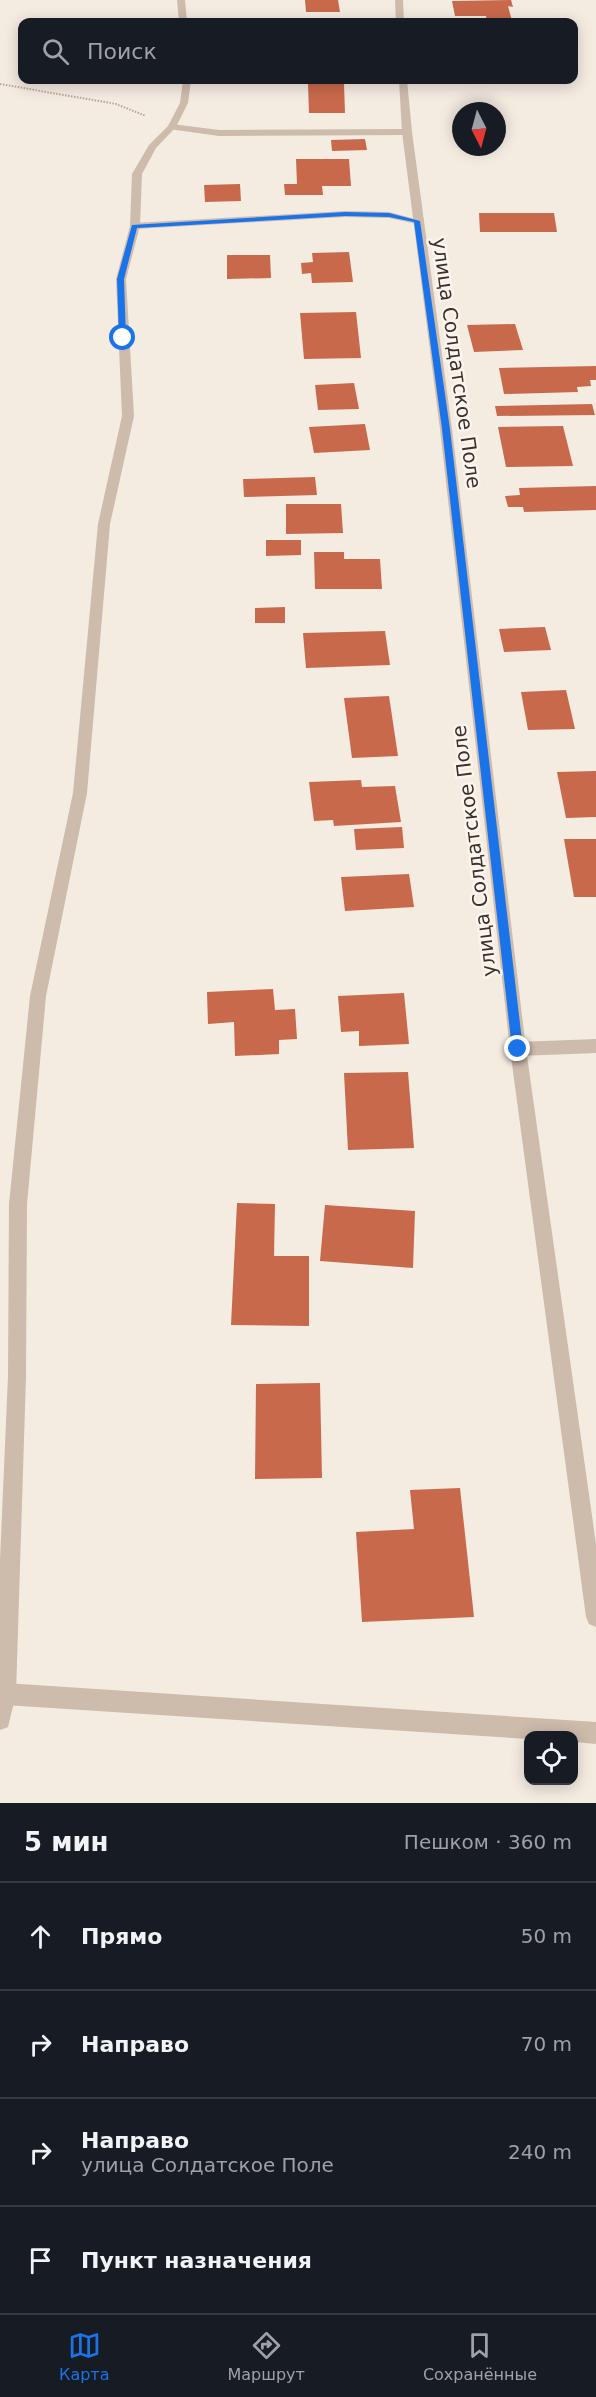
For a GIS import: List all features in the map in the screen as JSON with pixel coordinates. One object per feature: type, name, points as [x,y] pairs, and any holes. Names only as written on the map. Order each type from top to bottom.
[{"type":"street","points":[[181,0],[183,18]]},
{"type":"street","points":[[399,0],[400,18]]},
{"type":"street","points":[[0,1719],[4,1694],[16,1376],[18,1204],[38,996],[80,793],[104,524],[128,416],[121,279],[135,226],[137,174],[152,147],[171,127],[184,103],[186,84]]},
{"type":"street","name":"улица Солдатское Поле","points":[[403,84],[406,132],[446,429],[518,1049],[596,1617]]},
{"type":"street","points":[[171,127],[219,133],[406,132]]},
{"type":"street","points":[[135,226],[345,214],[389,215],[417,221]]},
{"type":"street","points":[[518,1049],[596,1046]]},
{"type":"street","points":[[4,1694],[596,1733]]},
{"type":"path","points":[[0,84],[116,104],[171,127]]},
{"type":"building","points":[[305,0],[338,0],[340,12],[306,12]]},
{"type":"building","points":[[511,0],[513,7],[508,6],[511,18],[455,16],[452,1]]},
{"type":"building","points":[[308,84],[344,84],[345,113],[309,113]]},
{"type":"building","points":[[365,139],[367,150],[332,151],[331,140]]},
{"type":"building","points":[[296,159],[349,159],[351,186],[322,186],[323,195],[285,195],[284,184],[297,184]]},
{"type":"building","points":[[240,184],[241,201],[205,202],[204,185]]},
{"type":"building","points":[[479,213],[554,213],[557,232],[480,232]]},
{"type":"building","points":[[349,252],[353,282],[312,283],[311,273],[302,274],[301,263],[313,262],[312,253]]},
{"type":"building","points":[[227,255],[270,255],[271,278],[227,279]]},
{"type":"building","points":[[356,312],[361,358],[304,359],[300,313]]},
{"type":"building","points":[[515,324],[523,350],[474,352],[467,325]]},
{"type":"building","points":[[596,366],[596,380],[590,380],[591,386],[577,387],[578,392],[504,394],[499,368]]},
{"type":"building","points":[[354,383],[359,409],[318,410],[315,385]]},
{"type":"building","points":[[592,404],[595,415],[497,416],[495,406]]},
{"type":"building","points":[[365,424],[370,450],[314,453],[309,427]]},
{"type":"building","points":[[563,426],[573,466],[506,467],[498,427]]},
{"type":"building","points":[[315,477],[317,495],[244,497],[243,479]]},
{"type":"building","points":[[596,486],[596,510],[524,512],[523,507],[508,507],[505,496],[520,495],[519,488]]},
{"type":"building","points":[[286,504],[341,504],[343,533],[286,534]]},
{"type":"building","points":[[266,540],[301,540],[301,555],[266,556]]},
{"type":"building","points":[[314,552],[344,552],[344,559],[380,559],[382,589],[315,589]]},
{"type":"building","points":[[285,607],[285,623],[255,623],[255,608]]},
{"type":"building","points":[[545,627],[551,650],[504,652],[499,629]]},
{"type":"building","points":[[385,631],[390,665],[306,668],[303,633]]},
{"type":"building","points":[[566,690],[575,729],[528,730],[521,692]]},
{"type":"building","points":[[389,696],[398,756],[352,758],[344,698]]},
{"type":"building","points":[[596,771],[596,817],[566,818],[557,772]]},
{"type":"building","points":[[361,780],[362,787],[395,786],[401,822],[334,826],[333,820],[314,821],[309,782]]},
{"type":"building","points":[[402,827],[404,848],[356,850],[354,829]]},
{"type":"building","points":[[564,839],[596,839],[596,897],[574,897]]},
{"type":"building","points":[[409,874],[414,907],[345,911],[341,877]]},
{"type":"building","points":[[273,989],[275,1010],[295,1009],[297,1039],[279,1040],[279,1054],[235,1056],[234,1022],[208,1024],[207,992]]},
{"type":"building","points":[[404,993],[409,1044],[359,1046],[359,1031],[341,1032],[338,996]]},
{"type":"building","points":[[408,1072],[414,1148],[348,1150],[344,1073]]},
{"type":"building","points":[[237,1203],[275,1204],[274,1256],[309,1256],[309,1326],[231,1325]]},
{"type":"building","points":[[325,1205],[415,1211],[413,1268],[320,1261]]},
{"type":"building","points":[[320,1383],[322,1478],[255,1479],[256,1384]]},
{"type":"building","points":[[460,1488],[474,1617],[362,1622],[356,1532],[414,1529],[410,1490]]},
{"type":"route","points":[[123,338],[121,279],[135,226],[345,214],[389,215],[417,221],[446,429],[518,1049]]}]
